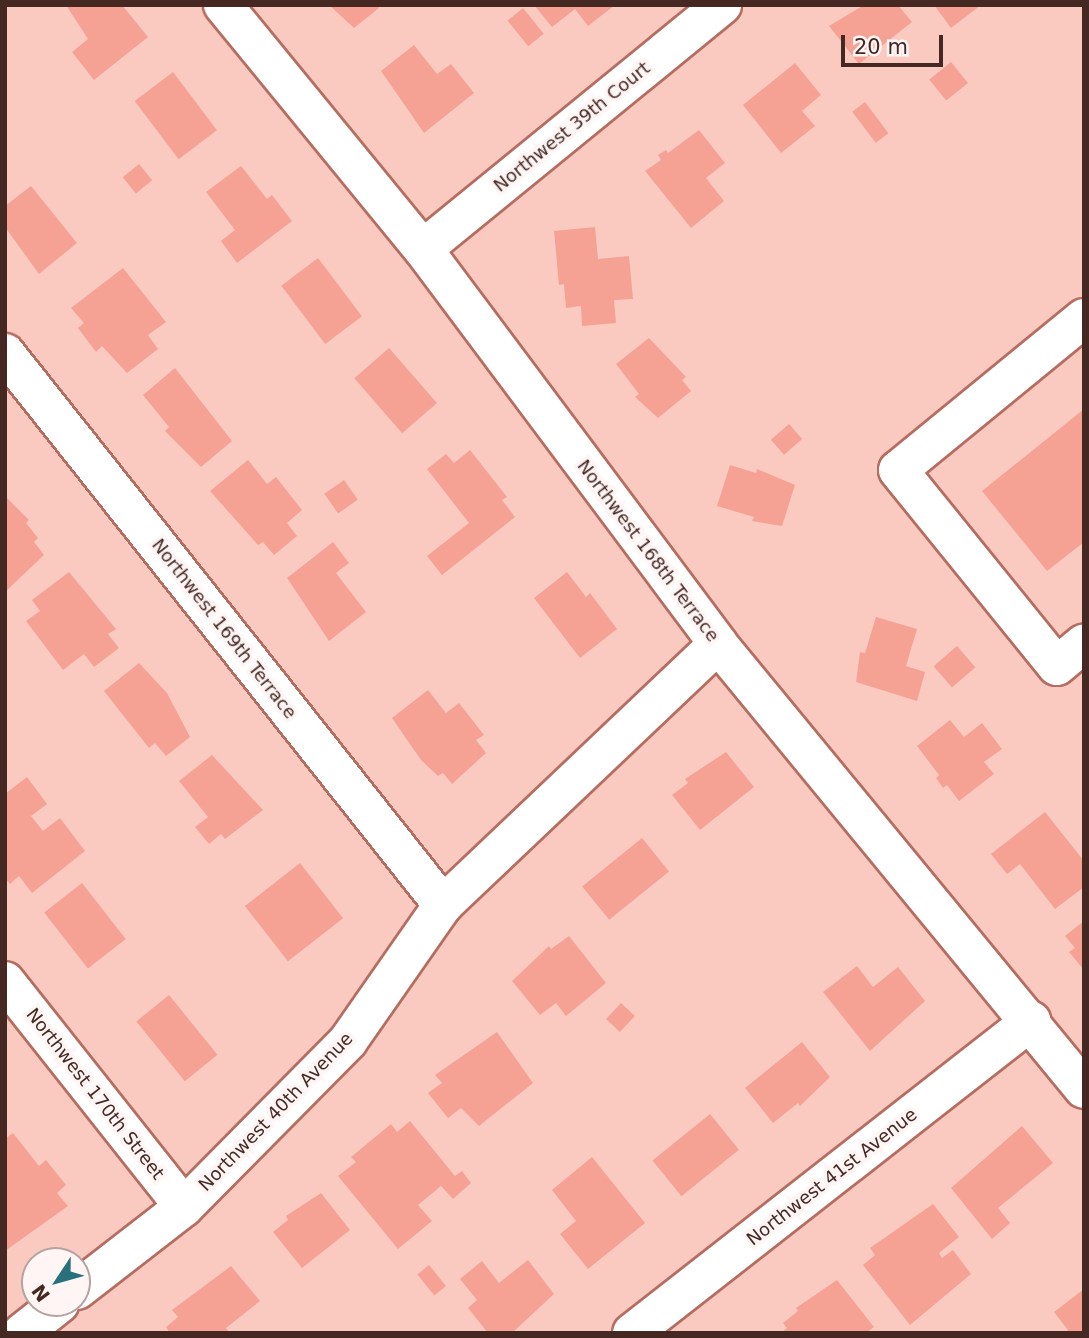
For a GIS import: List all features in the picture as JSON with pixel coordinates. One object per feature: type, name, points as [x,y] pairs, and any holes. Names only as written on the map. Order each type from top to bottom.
[{"type":"street","name":"Northwest 168th Terrace","points":[[223,5],[423,249],[718,644],[1031,1021],[1084,1089]]},
{"type":"street","name":"Northwest 39th Court","points":[[423,249],[721,6]]},
{"type":"street","points":[[1084,318],[898,470],[1057,666],[1084,643]]},
{"type":"street","name":"Northwest 169th Terrace","points":[[5,353],[443,905]]},
{"type":"street","name":"Northwest 40th Avenue","points":[[91,1279],[184,1207],[348,1041],[443,905],[718,644]]},
{"type":"street","name":"Northwest 170th Street","points":[[5,981],[184,1207]]},
{"type":"street","name":"Northwest 41st Avenue","points":[[632,1333],[1031,1021]]},
{"type":"street","points":[[22,1333],[42,1317]]},
{"type":"building","points":[[66,5],[122,5],[148,37],[94,80],[72,52],[88,39]]},
{"type":"building","points":[[329,5],[377,5],[379,8],[354,28]]},
{"type":"building","points":[[534,5],[615,5],[588,26],[575,9],[552,27]]},
{"type":"building","points":[[864,5],[898,5],[912,22],[859,64],[829,26]]},
{"type":"building","points":[[934,5],[981,5],[951,28]]},
{"type":"building","points":[[523,8],[544,34],[528,46],[507,21]]},
{"type":"building","points":[[414,45],[437,74],[451,64],[474,93],[424,133],[381,71]]},
{"type":"building","points":[[951,62],[968,83],[946,101],[929,80]]},
{"type":"building","points":[[795,63],[821,95],[802,111],[815,126],[781,153],[743,105]]},
{"type":"building","points":[[173,72],[217,130],[179,159],[135,101]]},
{"type":"building","points":[[865,102],[888,133],[876,143],[852,112]]},
{"type":"building","points":[[699,130],[725,163],[706,178],[724,201],[691,228],[645,171],[661,160],[658,155],[666,150],[668,153]]},
{"type":"building","points":[[139,164],[152,180],[136,194],[123,177]]},
{"type":"building","points":[[241,166],[267,199],[272,195],[292,221],[237,263],[221,241],[235,230],[206,192]]},
{"type":"building","points":[[31,186],[77,243],[39,274],[5,227],[5,206]]},
{"type":"building","points":[[595,227],[598,259],[629,256],[633,299],[614,300],[616,323],[582,326],[581,306],[566,308],[564,284],[559,285],[554,231]]},
{"type":"building","points":[[318,258],[362,316],[325,344],[281,286]]},
{"type":"building","points":[[123,268],[166,322],[148,335],[158,349],[127,373],[102,346],[96,352],[78,328],[84,323],[71,308]]},
{"type":"building","points":[[649,338],[686,377],[682,380],[691,391],[658,418],[635,397],[639,394],[616,364]]},
{"type":"building","points":[[389,348],[437,403],[402,433],[354,378]]},
{"type":"building","points":[[175,368],[232,441],[201,467],[165,431],[169,427],[143,395]]},
{"type":"building","points":[[1084,409],[1084,542],[1047,571],[982,491]]},
{"type":"building","points":[[789,424],[802,439],[784,455],[771,440]]},
{"type":"building","points":[[470,450],[507,497],[502,500],[515,517],[442,575],[427,556],[469,523],[427,469],[446,454],[454,463]]},
{"type":"building","points":[[248,460],[267,484],[276,477],[302,510],[287,523],[297,536],[274,555],[263,542],[258,545],[210,491]]},
{"type":"building","points":[[730,465],[756,473],[757,469],[795,485],[782,526],[752,521],[754,517],[717,506]]},
{"type":"building","points":[[344,480],[358,500],[338,513],[324,494]]},
{"type":"building","points":[[5,496],[29,520],[26,523],[38,538],[34,542],[44,555],[5,592]]},
{"type":"building","points":[[333,542],[349,563],[336,573],[366,612],[329,641],[287,578]]},
{"type":"building","points":[[69,572],[116,629],[108,634],[119,648],[94,667],[84,654],[63,670],[26,621],[40,611],[32,600]]},
{"type":"building","points":[[567,572],[586,597],[590,593],[617,629],[580,658],[534,598]]},
{"type":"building","points":[[876,617],[917,629],[906,666],[925,672],[917,701],[856,682],[860,652],[865,653]]},
{"type":"building","points":[[957,646],[975,667],[952,687],[934,666]]},
{"type":"building","points":[[139,663],[167,693],[190,737],[166,756],[155,743],[149,748],[104,691]]},
{"type":"building","points":[[428,690],[446,713],[459,703],[484,735],[476,740],[486,753],[452,784],[443,773],[438,776],[421,760],[392,718]]},
{"type":"building","points":[[950,720],[964,737],[982,723],[1002,749],[984,762],[994,774],[959,801],[947,785],[943,788],[936,778],[939,775],[917,746]]},
{"type":"building","points":[[726,752],[754,787],[700,830],[672,795],[688,783],[685,779]]},
{"type":"building","points":[[212,755],[263,810],[225,839],[221,834],[209,844],[195,827],[208,817],[179,781]]},
{"type":"building","points":[[27,777],[47,804],[31,816],[43,831],[60,818],[85,851],[32,893],[19,876],[10,884],[5,878],[5,794]]},
{"type":"building","points":[[1045,812],[1084,861],[1084,887],[1055,909],[1020,864],[1007,874],[991,854]]},
{"type":"building","points":[[642,838],[669,871],[609,920],[582,886]]},
{"type":"building","points":[[300,863],[343,918],[288,961],[245,906]]},
{"type":"building","points":[[82,883],[126,939],[88,969],[44,913]]},
{"type":"building","points":[[1084,921],[1084,970],[1069,952],[1075,948],[1065,936]]},
{"type":"building","points":[[569,936],[606,983],[566,1016],[556,1003],[540,1015],[512,981],[549,946],[551,949]]},
{"type":"building","points":[[857,966],[873,987],[898,967],[925,1001],[870,1051],[823,992]]},
{"type":"building","points":[[169,995],[217,1055],[185,1081],[136,1021]]},
{"type":"building","points":[[621,1003],[635,1016],[620,1032],[606,1019]]},
{"type":"building","points":[[497,1032],[533,1083],[479,1126],[461,1108],[448,1118],[428,1093],[442,1083],[435,1075]]},
{"type":"building","points":[[802,1042],[830,1077],[800,1106],[798,1103],[773,1123],[745,1088]]},
{"type":"building","points":[[710,1114],[739,1150],[681,1196],[652,1161]]},
{"type":"building","points":[[410,1121],[455,1176],[462,1171],[471,1183],[453,1199],[441,1186],[418,1205],[432,1221],[398,1249],[338,1176],[356,1162],[351,1157],[391,1124],[397,1132]]},
{"type":"building","points":[[1022,1126],[1053,1163],[998,1208],[1010,1223],[992,1239],[951,1188]]},
{"type":"building","points":[[13,1133],[39,1166],[46,1160],[66,1185],[57,1193],[68,1206],[5,1251],[5,1139]]},
{"type":"building","points":[[592,1157],[645,1223],[588,1269],[560,1234],[576,1221],[552,1190]]},
{"type":"building","points":[[321,1193],[350,1230],[302,1268],[273,1232],[288,1220],[286,1216]]},
{"type":"building","points":[[933,1204],[959,1237],[939,1253],[942,1258],[953,1250],[971,1274],[910,1325],[863,1265],[875,1255],[870,1248]]},
{"type":"building","points":[[528,1260],[554,1294],[512,1333],[488,1333],[468,1308],[477,1300],[460,1279],[482,1261],[499,1283]]},
{"type":"building","points":[[429,1265],[446,1286],[434,1295],[417,1274]]},
{"type":"building","points":[[231,1266],[260,1301],[226,1328],[229,1333],[170,1333],[166,1327],[178,1317],[172,1310]]},
{"type":"building","points":[[837,1280],[874,1327],[866,1333],[781,1333],[787,1328],[783,1323],[798,1311],[796,1308]]},
{"type":"building","points":[[1084,1289],[1084,1333],[1065,1333],[1068,1330],[1054,1312]]}]
